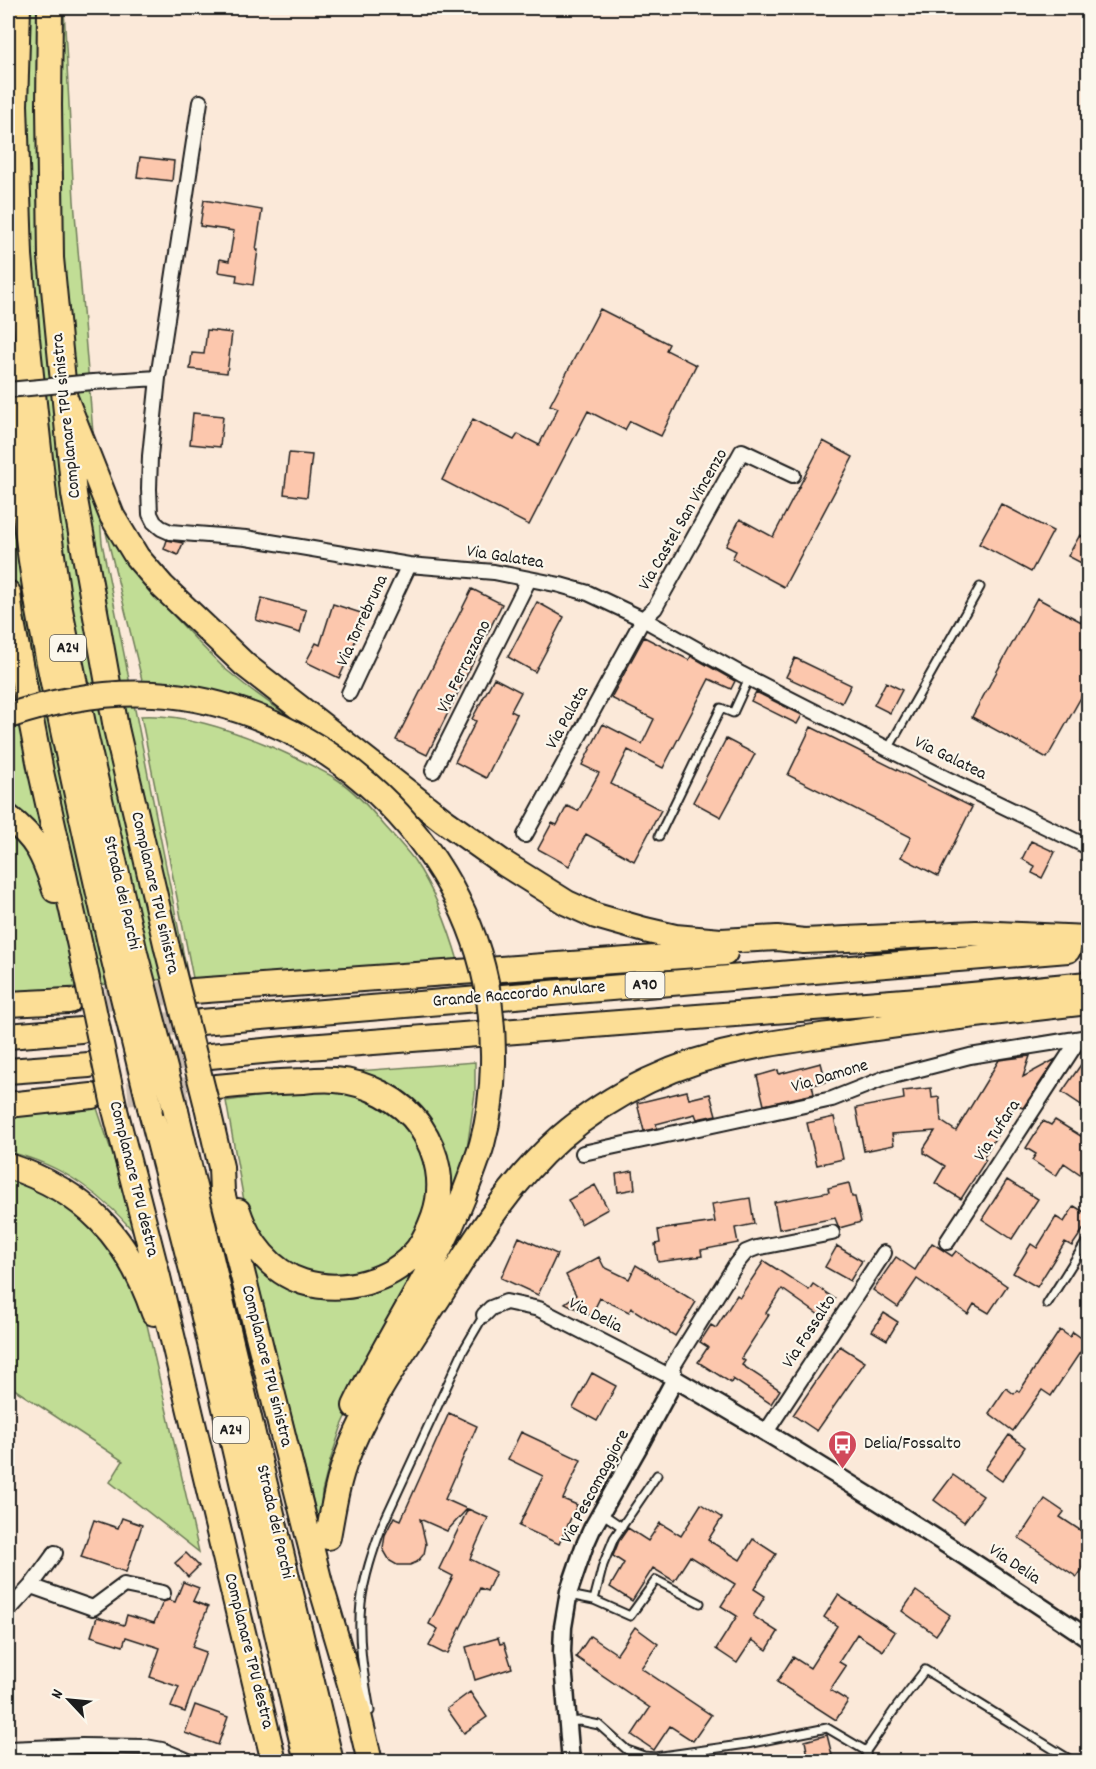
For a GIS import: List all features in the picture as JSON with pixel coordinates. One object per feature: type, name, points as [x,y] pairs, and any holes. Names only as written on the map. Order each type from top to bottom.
[{"type":"highway","name":"Strada dei Parchi","points":[[18,8],[15,105],[20,255],[45,504],[59,605],[150,1107],[208,1335],[306,1757]]},
{"type":"highway","name":"Complanare TPU sinistra","points":[[50,8],[51,258],[74,494],[116,728],[167,948],[212,1096],[222,1192],[320,1583],[365,1716],[369,1756]]},
{"type":"highway","name":"Strada dei Parchi","points":[[8,350],[21,488],[39,609],[62,726],[123,953],[176,1111],[331,1757]]},
{"type":"highway","points":[[65,398],[112,516],[137,557],[163,588],[245,664],[443,820],[505,864],[567,903],[596,916],[645,930],[675,937],[721,941],[777,938],[804,941],[976,933],[1089,938]]},
{"type":"highway","name":"Complanare TPU destra","points":[[8,593],[41,772],[115,1110],[158,1276],[274,1760]]},
{"type":"highway","points":[[8,716],[61,700],[108,694],[155,694],[208,702],[260,717],[299,736],[347,767],[378,793],[427,849],[452,891],[473,937],[486,985],[492,1041],[491,1086],[482,1143],[464,1195],[435,1258],[368,1379],[345,1431],[329,1486],[328,1537],[333,1579],[365,1716]]},
{"type":"highway","points":[[8,817],[25,830],[38,846],[62,914],[80,944]]},
{"type":"highway","points":[[193,991],[778,950],[804,941]]},
{"type":"highway","name":"Grande Raccordo Anulare","points":[[201,1022],[1089,948]]},
{"type":"highway","name":"Grande Raccordo Anulare","points":[[210,1056],[1089,984]]},
{"type":"highway","points":[[8,1004],[69,1001]]},
{"type":"highway","points":[[328,1537],[340,1476],[348,1453],[362,1423],[405,1349],[475,1241],[523,1177],[559,1138],[597,1109],[655,1077],[698,1061],[747,1048],[883,1027],[1089,1002]]},
{"type":"highway","points":[[8,1036],[81,1030]]},
{"type":"highway","points":[[8,1071],[89,1065]]},
{"type":"highway","points":[[212,1096],[334,1079],[356,1083],[378,1092],[396,1102],[414,1117],[428,1137],[438,1164],[440,1185],[438,1206],[430,1229],[418,1249],[394,1269],[366,1282],[343,1287],[323,1286],[302,1282],[267,1260],[253,1242],[244,1224],[221,1167]]},
{"type":"highway","points":[[8,1105],[92,1096]]},
{"type":"highway","points":[[8,1166],[38,1178],[63,1192],[90,1209],[110,1229],[141,1279],[153,1311],[173,1387],[192,1422]]},
{"type":"street","name":"Via Galatea","points":[[200,102],[158,378],[150,456],[150,514],[161,528],[170,531],[246,538],[409,565],[494,572],[588,593],[643,620],[749,678],[1089,847]]},
{"type":"street","points":[[8,390],[158,378]]},
{"type":"street","name":"Via Castel San Vincenzo","points":[[643,620],[655,608],[742,451],[794,475]]},
{"type":"street","name":"Via Torrebruna","points":[[349,693],[409,565]]},
{"type":"street","name":"Via Ferrazzano","points":[[433,771],[529,579]]},
{"type":"street","name":"Via Palata","points":[[525,835],[643,620]]},
{"type":"street","name":"Via Damone","points":[[583,1153],[832,1099],[885,1078],[970,1056],[1085,1040]]},
{"type":"street","name":"Via Tufara","points":[[947,1242],[1085,1040]]},
{"type":"street","points":[[675,1379],[673,1366],[743,1255],[756,1248],[832,1233]]},
{"type":"street","name":"Via Fossalto","points":[[766,1432],[884,1253]]},
{"type":"street","name":"Via Delia","points":[[484,1315],[491,1308],[506,1302],[539,1310],[675,1379],[766,1432],[976,1563],[1089,1638]]},
{"type":"street","name":"Via Pescomaggiore","points":[[571,1761],[562,1639],[568,1595],[584,1547],[600,1512],[675,1379]]},
{"type":"street","points":[[8,1611],[31,1586],[55,1553]]},
{"type":"street","points":[[31,1586],[93,1608],[124,1585],[164,1593]]},
{"type":"street","points":[[17,1753],[82,1746],[148,1747],[191,1761]]},
{"type":"lane","points":[[888,748],[980,587]]},
{"type":"lane","points":[[659,836],[721,708],[733,713],[749,678]]},
{"type":"lane","points":[[1047,1304],[1089,1239]]},
{"type":"lane","name":"Via Delia","points":[[365,1716],[360,1630],[361,1604],[373,1552],[382,1526],[463,1351],[484,1315]]},
{"type":"lane","points":[[594,1600],[603,1565],[614,1538],[657,1474]]},
{"type":"lane","points":[[600,1512],[622,1527]]},
{"type":"lane","points":[[568,1595],[594,1600],[630,1616],[656,1580],[700,1603]]},
{"type":"lane","points":[[867,1761],[866,1751],[894,1709],[925,1670],[1074,1761]]},
{"type":"lane","points":[[567,1722],[587,1722],[599,1725],[627,1750],[644,1756],[667,1757],[828,1728],[866,1751]]},
{"type":"lane","points":[[148,1747],[168,1761]]},
{"type":"green space","points":[[8,8],[64,8],[74,201],[102,543],[188,977],[8,993]]},
{"type":"green space","points":[[103,520],[128,566],[199,643],[245,685],[307,730],[143,684]]},
{"type":"green space","points":[[141,716],[173,717],[204,723],[235,733],[300,760],[342,783],[367,806],[414,860],[441,911],[459,964],[193,978]]},
{"type":"green space","points":[[475,1062],[475,1093],[464,1170],[341,1428],[322,1492],[319,1524],[251,1258],[306,1291],[419,1259],[437,1132],[332,1073]]},
{"type":"green space","points":[[313,1089],[356,1091],[413,1126],[431,1176],[423,1218],[409,1242],[384,1263],[348,1276],[316,1275],[287,1261],[261,1236],[244,1201],[226,1101]]},
{"type":"green space","points":[[97,1108],[141,1241],[113,1210],[82,1184],[47,1165],[8,1152],[8,1117]]},
{"type":"green space","points":[[8,1175],[22,1179],[102,1230],[143,1307],[199,1552],[110,1482],[123,1461],[8,1385]]},
{"type":"building","points":[[140,157],[174,161],[172,181],[137,177]]},
{"type":"building","points":[[204,200],[262,210],[253,285],[236,282],[237,275],[218,272],[220,259],[229,261],[234,231],[200,226]]},
{"type":"building","points":[[600,309],[669,344],[666,350],[696,365],[661,436],[630,421],[625,430],[588,411],[529,525],[442,480],[473,419],[514,440],[518,434],[539,445],[558,408],[550,405]]},
{"type":"building","points":[[207,330],[232,333],[227,373],[190,369],[192,353],[204,354]]},
{"type":"building","points":[[193,413],[223,416],[220,447],[190,444]]},
{"type":"building","points":[[823,441],[853,457],[784,587],[732,559],[736,551],[726,546],[740,519],[773,537]]},
{"type":"building","points":[[289,453],[312,455],[307,497],[284,494]]},
{"type":"building","points":[[1001,504],[1053,531],[1031,572],[979,544]]},
{"type":"building","points":[[1080,535],[1089,540],[1089,567],[1068,556]]},
{"type":"building","points":[[167,540],[183,543],[178,555],[164,549]]},
{"type":"building","points":[[472,589],[502,604],[427,755],[396,740]]},
{"type":"building","points":[[262,598],[306,610],[300,633],[256,620]]},
{"type":"building","points":[[1037,598],[1089,626],[1089,683],[1047,758],[972,717]]},
{"type":"building","points":[[537,602],[564,617],[535,672],[508,657]]},
{"type":"building","points":[[333,604],[364,614],[352,650],[339,678],[306,662],[316,643],[320,645]]},
{"type":"building","points":[[644,637],[689,660],[691,656],[735,681],[731,689],[709,679],[663,768],[628,750],[611,784],[661,810],[634,861],[586,834],[569,866],[538,849],[552,823],[557,825],[567,806],[578,811],[599,773],[582,765],[603,724],[642,744],[654,719],[611,698]]},
{"type":"building","points":[[795,658],[851,685],[842,703],[786,677]]},
{"type":"building","points":[[494,678],[521,692],[511,711],[517,714],[486,778],[455,762],[476,721],[472,719]]},
{"type":"building","points":[[886,682],[902,690],[890,713],[874,705]]},
{"type":"building","points":[[756,692],[802,715],[797,724],[751,701]]},
{"type":"building","points":[[811,727],[972,807],[938,876],[901,857],[911,837],[788,775]]},
{"type":"building","points":[[726,739],[755,754],[721,817],[693,802]]},
{"type":"building","points":[[1031,841],[1055,852],[1042,878],[1032,873],[1035,866],[1022,859]]},
{"type":"building","points":[[1089,1053],[1089,1110],[1062,1092]]},
{"type":"building","points":[[1030,1056],[1023,1077],[1056,1059],[1023,1108],[1015,1105],[983,1158],[986,1160],[961,1199],[935,1183],[945,1166],[924,1153],[924,1148],[935,1131],[892,1134],[894,1145],[864,1151],[856,1108],[904,1099],[903,1091],[931,1088],[932,1098],[939,1097],[941,1121],[956,1131],[999,1060]]},
{"type":"building","points":[[821,1063],[826,1082],[812,1085],[814,1094],[764,1105],[757,1076],[778,1070],[779,1074]]},
{"type":"building","points":[[687,1091],[689,1099],[710,1094],[716,1115],[697,1119],[695,1114],[656,1124],[657,1128],[644,1131],[637,1103]]},
{"type":"building","points":[[834,1117],[843,1159],[817,1165],[807,1123]]},
{"type":"building","points":[[1055,1120],[1089,1141],[1089,1180],[1064,1163],[1056,1176],[1032,1160],[1036,1154],[1026,1148],[1043,1121],[1051,1125]]},
{"type":"building","points":[[633,1171],[635,1189],[618,1192],[616,1174]]},
{"type":"building","points":[[1007,1180],[1038,1199],[1012,1239],[982,1219]]},
{"type":"building","points":[[849,1183],[861,1222],[839,1228],[835,1218],[779,1229],[774,1202],[829,1192],[828,1188]]},
{"type":"building","points":[[595,1185],[608,1209],[581,1224],[568,1200]]},
{"type":"building","points":[[750,1198],[754,1224],[735,1228],[738,1243],[701,1250],[702,1256],[658,1262],[655,1244],[660,1243],[658,1230],[715,1222],[712,1204]]},
{"type":"building","points":[[1074,1206],[1089,1215],[1089,1221],[1072,1246],[1065,1242],[1037,1287],[1013,1273],[1031,1244],[1037,1248],[1056,1217],[1064,1222]]},
{"type":"building","points":[[519,1237],[557,1254],[538,1295],[501,1278]]},
{"type":"building","points":[[932,1243],[952,1256],[956,1251],[1007,1286],[989,1313],[974,1304],[968,1314],[917,1279],[898,1307],[873,1290],[896,1257],[915,1270]]},
{"type":"building","points":[[837,1246],[862,1261],[850,1281],[825,1267]]},
{"type":"building","points":[[599,1257],[604,1267],[629,1279],[636,1265],[696,1302],[675,1336],[631,1308],[629,1312],[600,1298],[591,1316],[565,1303],[576,1295],[566,1275]]},
{"type":"building","points":[[764,1261],[809,1290],[813,1284],[835,1299],[822,1317],[782,1289],[766,1313],[769,1315],[741,1358],[745,1361],[742,1365],[780,1390],[771,1404],[733,1379],[731,1383],[698,1362],[708,1347],[700,1342],[711,1325],[716,1328],[737,1295],[740,1297]]},
{"type":"building","points":[[884,1313],[898,1322],[887,1340],[872,1331]]},
{"type":"building","points":[[1060,1330],[1070,1337],[1073,1332],[1087,1342],[1051,1396],[1042,1390],[1013,1431],[989,1413],[1006,1388],[1014,1394],[1017,1390],[1019,1392]]},
{"type":"building","points":[[840,1346],[865,1362],[817,1431],[793,1415]]},
{"type":"building","points":[[592,1373],[616,1386],[597,1421],[573,1408]]},
{"type":"building","points":[[449,1413],[477,1426],[445,1499],[467,1509],[447,1531],[420,1519],[426,1544],[424,1554],[417,1562],[410,1565],[397,1565],[390,1561],[383,1549],[385,1535],[394,1517],[401,1520]]},
{"type":"building","points":[[521,1432],[581,1460],[563,1499],[577,1505],[559,1544],[519,1526],[543,1476],[508,1459]]},
{"type":"building","points":[[1009,1435],[1025,1447],[1002,1481],[985,1469]]},
{"type":"building","points":[[953,1475],[983,1496],[964,1522],[934,1500]]},
{"type":"building","points":[[1045,1499],[1064,1512],[1060,1517],[1089,1536],[1089,1560],[1077,1577],[1019,1538]]},
{"type":"building","points":[[701,1504],[722,1518],[708,1540],[740,1560],[753,1539],[776,1554],[754,1589],[765,1596],[753,1616],[778,1632],[767,1650],[752,1640],[737,1663],[716,1649],[737,1616],[721,1606],[735,1584],[690,1556],[674,1581],[653,1568],[632,1601],[610,1587],[624,1563],[613,1556],[628,1528],[648,1541],[660,1523],[681,1536]]},
{"type":"building","points":[[468,1509],[488,1518],[470,1559],[496,1572],[487,1591],[480,1588],[448,1653],[443,1653],[429,1646],[438,1629],[429,1624],[453,1576],[439,1569]]},
{"type":"building","points":[[122,1518],[142,1525],[126,1572],[81,1557],[94,1520],[118,1528]]},
{"type":"building","points":[[186,1553],[199,1566],[188,1577],[175,1563]]},
{"type":"building","points":[[183,1582],[199,1588],[193,1601],[208,1607],[192,1647],[206,1652],[185,1712],[171,1707],[179,1687],[150,1677],[160,1648],[126,1637],[123,1646],[91,1636],[97,1617],[124,1625],[127,1615],[154,1623],[163,1602],[169,1600],[175,1602]]},
{"type":"building","points":[[916,1591],[950,1615],[936,1635],[902,1611]]},
{"type":"building","points":[[838,1595],[895,1632],[883,1651],[857,1634],[839,1662],[846,1666],[830,1690],[848,1701],[836,1720],[777,1682],[793,1657],[810,1668],[837,1626],[824,1617]]},
{"type":"building","points":[[635,1627],[658,1644],[641,1668],[711,1715],[693,1741],[670,1726],[654,1750],[632,1735],[650,1708],[576,1657],[590,1636],[617,1654]]},
{"type":"building","points":[[498,1638],[500,1644],[504,1643],[512,1668],[475,1680],[466,1647]]},
{"type":"building","points":[[470,1692],[487,1717],[464,1733],[447,1709]]},
{"type":"building","points":[[195,1705],[228,1717],[218,1745],[185,1733]]},
{"type":"building","points":[[827,1735],[832,1755],[809,1761],[805,1741]]},
{"type":"tunnel","points":[[70,1001],[193,991]]},
{"type":"tunnel","points":[[81,1030],[201,1022]]},
{"type":"tunnel","points":[[89,1065],[210,1056]]},
{"type":"tunnel","points":[[92,1096],[217,1087]]},
{"type":"place","name":"Delia/Fossalto","points":[[843,1470]]}]
